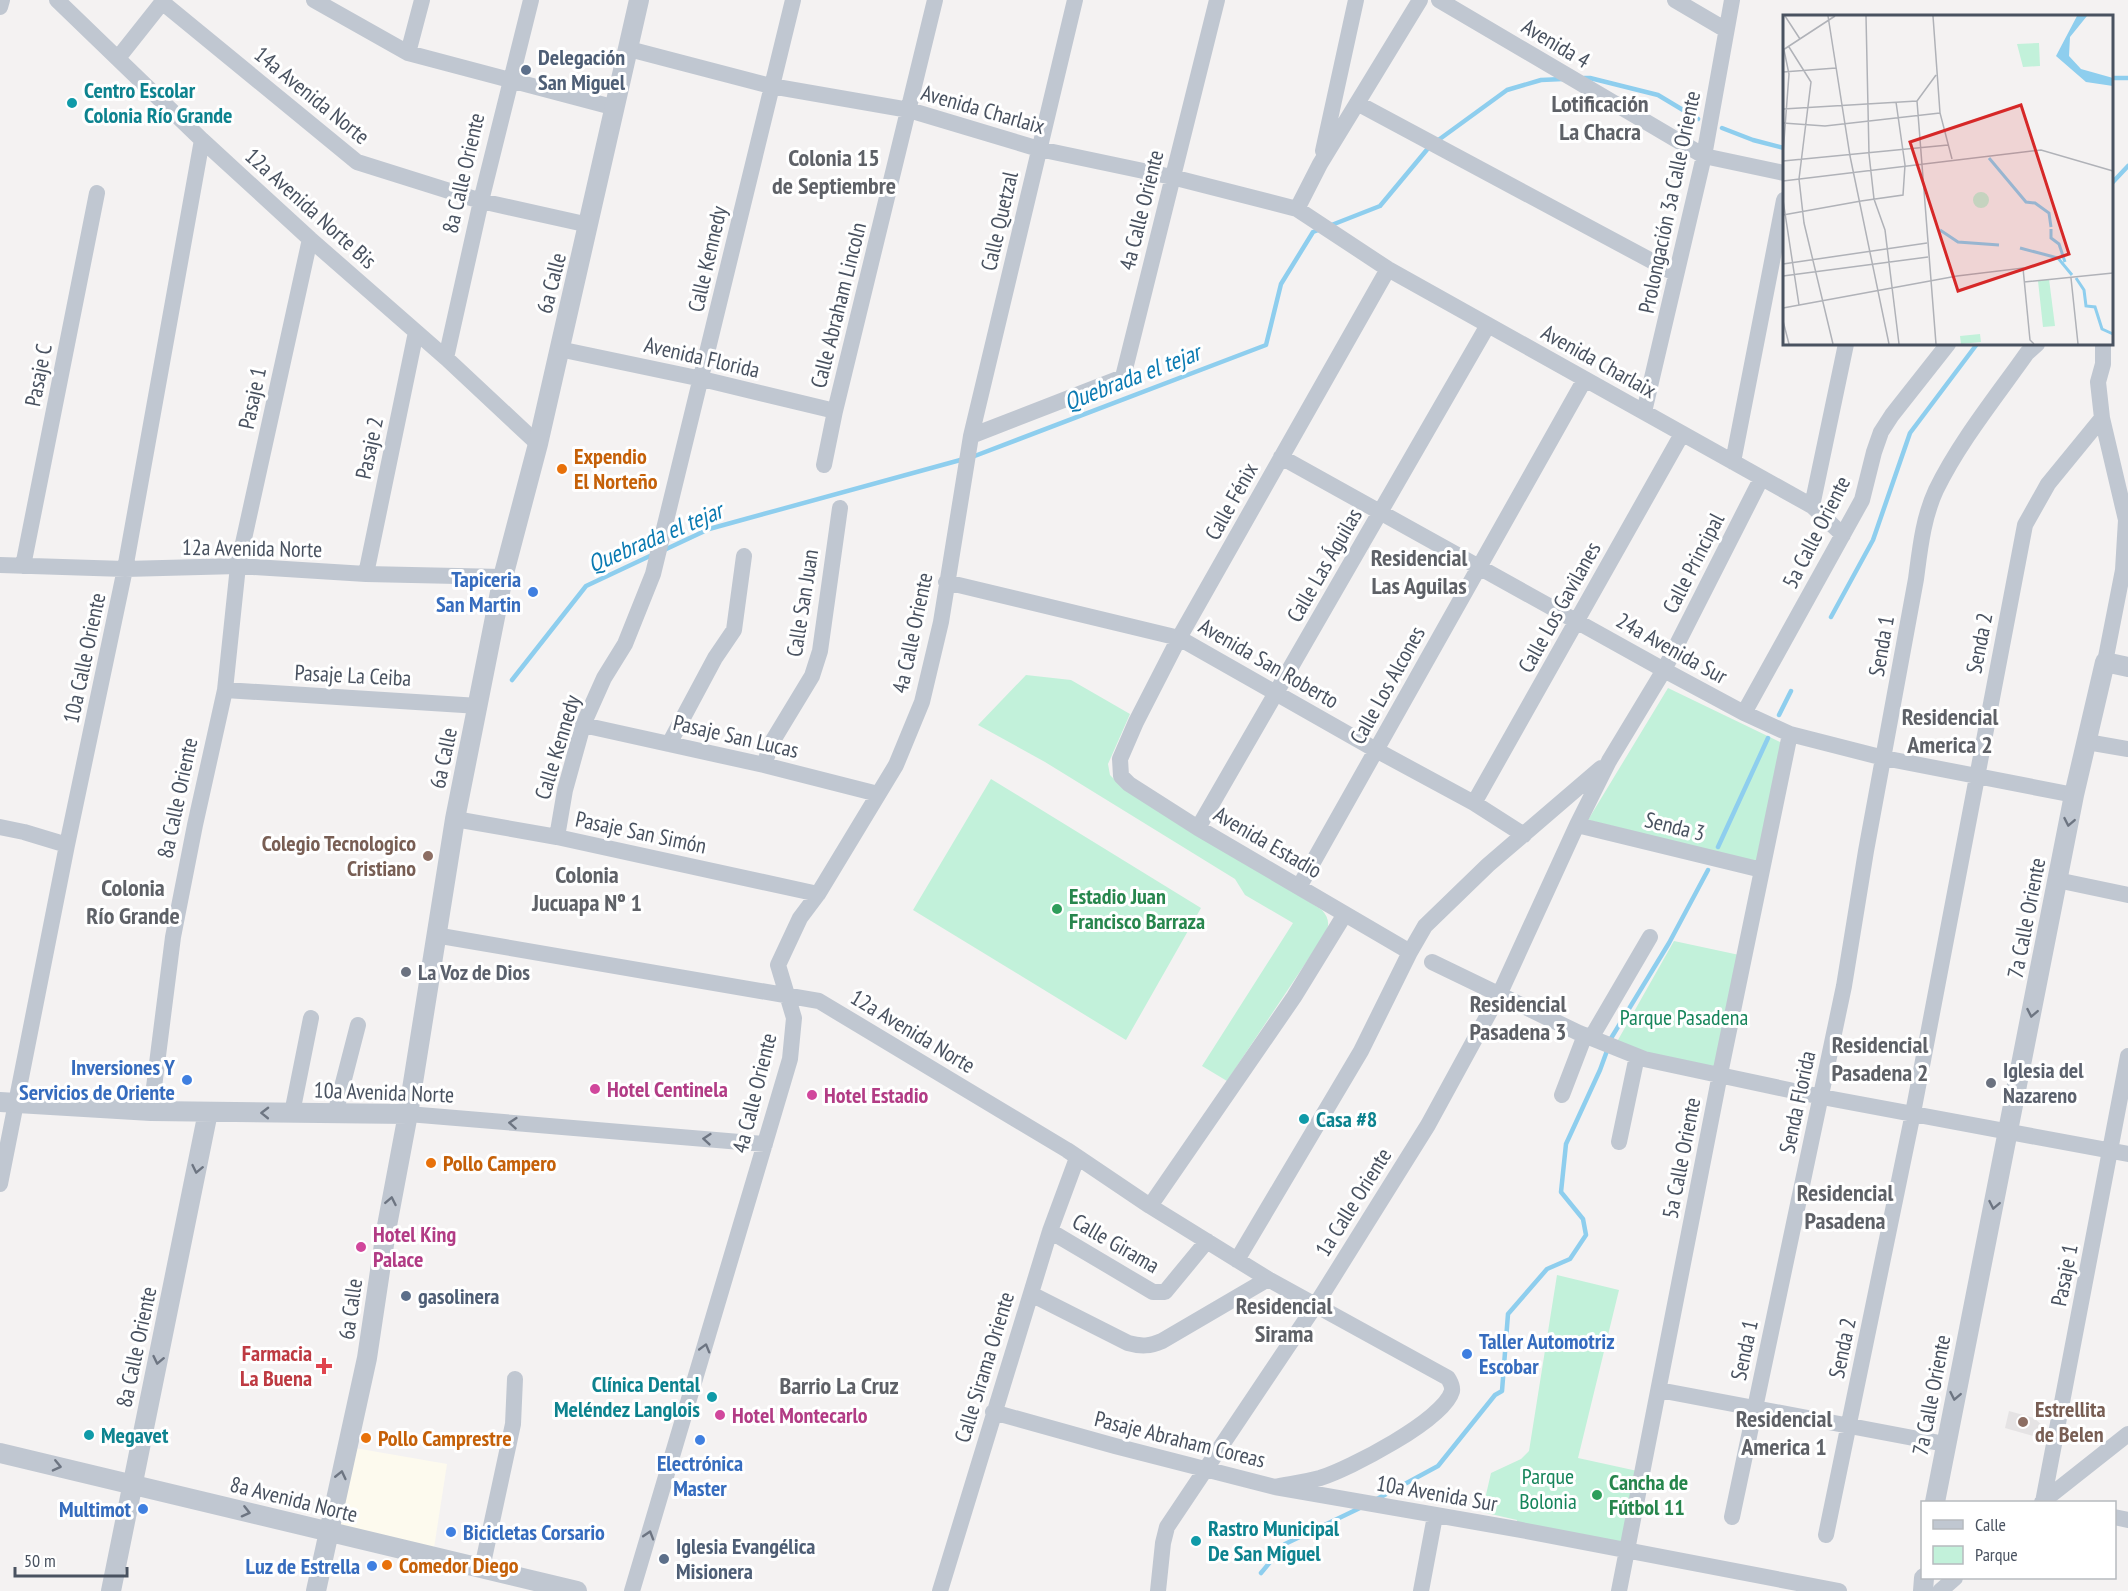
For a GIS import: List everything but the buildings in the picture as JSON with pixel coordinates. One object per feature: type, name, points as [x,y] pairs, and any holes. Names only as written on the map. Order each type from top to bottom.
[{"type":"street","points":[[0,7],[2,0]]},
{"type":"street","points":[[314,0],[408,53],[510,78],[616,108]]},
{"type":"street","points":[[408,53],[422,0]]},
{"type":"street","name":"8a Calle Oriente","points":[[446,358],[510,78],[531,0]]},
{"type":"street","name":"6a Calle","points":[[316,1591],[368,1358],[386,1231],[408,1114],[455,819],[503,577],[538,444],[590,225],[639,0]]},
{"type":"street","name":"Calle Kennedy","points":[[557,837],[565,790],[583,725],[604,678],[625,644],[657,559],[793,0]]},
{"type":"street","name":"Calle Abraham Lincoln","points":[[824,465],[835,411],[935,0]]},
{"type":"street","name":"Calle Quetzal","points":[[968,451],[1075,0]]},
{"type":"street","name":"4a Calle Oriente","points":[[632,1591],[790,1059],[794,1017],[778,965],[800,918],[818,894],[896,765],[922,702],[941,622],[968,451],[1123,377],[1217,0]]},
{"type":"street","points":[[1320,164],[1356,0]]},
{"type":"street","points":[[1297,209],[1320,164],[1420,0]]},
{"type":"street","name":"Avenida 4","points":[[1439,0],[1704,156],[1783,173]]},
{"type":"street","points":[[1675,0],[1726,30]]},
{"type":"street","name":"Prolongación 3a Calle Oriente","points":[[1644,412],[1704,156],[1732,0]]},
{"type":"street","name":"12a Avenida Norte Bis","points":[[61,1],[202,140],[310,239],[446,358],[538,444]]},
{"type":"street","points":[[118,58],[163,1]]},
{"type":"street","name":"14a Avenida Norte","points":[[163,1],[357,162],[481,201],[590,225]]},
{"type":"street","name":"Avenida Charlaix","points":[[629,48],[771,86],[909,110],[1039,149],[1172,177],[1297,209],[1388,268],[1812,506],[1843,535]]},
{"type":"street","points":[[1357,103],[1676,274]]},
{"type":"street","name":"10a Calle Oriente","points":[[0,1184],[9,1102],[67,845],[125,569],[202,140]]},
{"type":"street","name":"Pasaje C","points":[[23,566],[97,193]]},
{"type":"street","points":[[1733,462],[1783,210]]},
{"type":"street","name":"Pasaje 1","points":[[238,566],[310,239]]},
{"type":"street","name":"Calle Fénix","points":[[1120,759],[1136,722],[1179,638],[1388,268]]},
{"type":"street","name":"Calle Las Águilas","points":[[1198,828],[1488,325]]},
{"type":"street","name":"Pasaje 2","points":[[366,574],[416,332]]},
{"type":"street","points":[[1812,506],[1846,345]]},
{"type":"street","points":[[1934,361],[1937,345]]},
{"type":"street","name":"5a Calle Oriente","points":[[1744,713],[1862,500],[1881,432],[1947,345]]},
{"type":"street","name":"Senda 1","points":[[1844,986],[1866,851],[1916,579],[1921,537],[1935,492],[1956,455],[2027,353],[2036,345]]},
{"type":"street","name":"7a Calle Oriente","points":[[1935,1501],[2074,795],[2105,662],[2123,570],[2126,520],[2102,418],[2098,382],[2103,364],[2103,345]]},
{"type":"street","name":"Avenida Florida","points":[[559,349],[702,379],[835,411]]},
{"type":"street","name":"Calle Los Alcones","points":[[1299,887],[1585,379]]},
{"type":"street","name":"Senda 2","points":[[1826,1535],[1913,1113],[2025,525],[2048,484],[2102,418]]},
{"type":"street","name":"Calle Los Gavilanes","points":[[1474,802],[1682,434]]},
{"type":"street","name":"24a Avenida Sur","points":[[1281,457],[1664,670],[1744,713],[1791,734],[1884,758],[2074,795]]},
{"type":"street","name":"Calle Principal","points":[[1609,761],[1664,670],[1761,479]]},
{"type":"street","name":"Calle San Juan","points":[[764,765],[772,741],[812,676],[820,651],[840,508]]},
{"type":"street","points":[[669,744],[715,658],[734,630],[744,556]]},
{"type":"street","name":"12a Avenida Norte","points":[[0,565],[125,569],[238,566],[366,574],[503,577]]},
{"type":"street","name":"8a Calle Oriente","points":[[151,1111],[173,937],[225,690],[238,566]]},
{"type":"street","name":"Avenida San Roberto","points":[[946,582],[1179,638],[1376,750],[1474,802],[1524,835]]},
{"type":"street","points":[[2105,662],[2128,667]]},
{"type":"street","name":"Pasaje La Ceiba","points":[[225,690],[479,706]]},
{"type":"street","name":"Pasaje San Lucas","points":[[583,725],[764,765],[878,794]]},
{"type":"street","name":"5a Calle Oriente","points":[[1619,1591],[1720,1074],[1791,734]]},
{"type":"street","points":[[2087,742],[2128,749]]},
{"type":"street","name":"Avenida Estadio","points":[[1120,759],[1121,776],[1129,784],[1198,828],[1410,952]]},
{"type":"street","points":[[1237,1260],[1361,1051],[1425,926],[1488,865],[1609,761]]},
{"type":"street","name":"1a Calle Oriente","points":[[1158,1591],[1167,1527],[1315,1306],[1428,1125],[1500,993],[1609,761]]},
{"type":"street","name":"Pasaje San Simón","points":[[455,819],[557,837],[818,894]]},
{"type":"street","name":"Senda 3","points":[[1577,825],[1762,870]]},
{"type":"street","points":[[0,827],[67,845]]},
{"type":"street","points":[[2057,880],[2128,895]]},
{"type":"street","points":[[1150,1206],[1294,997],[1346,914]]},
{"type":"street","name":"12a Avenida Norte","points":[[435,935],[819,1001],[1315,1306]]},
{"type":"street","points":[[1562,1095],[1591,1038],[1650,937]]},
{"type":"street","points":[[1432,962],[1591,1038],[1637,1056],[1822,1097],[2128,1154]]},
{"type":"street","name":"Senda Florida","points":[[1785,1262],[1844,986]]},
{"type":"street","points":[[292,1113],[311,1018]]},
{"type":"street","points":[[335,1114],[358,1025]]},
{"type":"street","points":[[1619,1142],[1637,1056]]},
{"type":"street","name":"Pasaje 1","points":[[2044,1501],[2128,1056]]},
{"type":"street","name":"10a Avenida Norte","points":[[9,1102],[151,1111],[408,1114],[765,1144]]},
{"type":"street","name":"8a Calle Oriente","points":[[111,1591],[208,1112]]},
{"type":"street","name":"Calle Sirama Oriente","points":[[940,1591],[1050,1231],[1077,1158]]},
{"type":"street","name":"Calle Girama","points":[[1050,1231],[1153,1292],[1160,1293],[1165,1292],[1207,1241]]},
{"type":"street","name":"Senda 1","points":[[1732,1517],[1785,1262]]},
{"type":"street","points":[[1031,1294],[1128,1343],[1150,1346],[1268,1278]]},
{"type":"street","name":"Pasaje Abraham Coreas","points":[[993,1412],[1275,1487],[1321,1478],[1365,1458],[1427,1421],[1443,1407],[1452,1390],[1452,1383],[1448,1378],[1315,1306]]},
{"type":"street","points":[[482,1568],[513,1424],[515,1379]]},
{"type":"street","points":[[1659,1390],[1755,1406],[1945,1444]]},
{"type":"street","points":[[2045,1501],[2128,1434]]},
{"type":"street","name":"8a Avenida Norte","points":[[0,1453],[577,1591]]},
{"type":"street","name":"10a Avenida Sur","points":[[1275,1487],[1839,1591]]},
{"type":"street","points":[[1421,1591],[1435,1516]]},
{"type":"street","points":[[1940,1591],[1954,1579]]},
{"type":"shaded area","name":"Estrellita de Belen","points":[[2009,1411],[2034,1418],[2043,1426],[2040,1438],[2005,1428]]},
{"type":"shaded area","points":[[349,1447],[447,1464],[434,1548],[335,1526]]},
{"type":"green space","points":[[1026,675],[1071,680],[1130,714],[1108,764],[1110,775],[1322,910],[1326,916],[1328,928],[1325,934],[1227,1081],[1202,1066],[1293,923],[1245,895],[1235,879],[1045,762],[978,725]]},
{"type":"green space","points":[[1668,688],[1782,743],[1757,862],[1588,820]]},
{"type":"green space","name":"Estadio Juan Francisco Barraza","points":[[991,779],[1201,908],[1126,1040],[913,910]]},
{"type":"green space","name":"Parque Pasadena","points":[[1674,941],[1744,956],[1720,1074],[1614,1047]]},
{"type":"green space","name":"Parque Bolonia","points":[[1557,1275],[1619,1290],[1578,1458],[1642,1472],[1626,1550],[1516,1529],[1517,1520],[1482,1512],[1491,1473],[1521,1459],[1529,1451]]},
{"type":"waterway","name":"Quebrada el tejar","points":[[1584,78],[1658,95],[1698,119]]},
{"type":"waterway","name":"Quebrada el tejar","points":[[2113,78],[2128,78]]},
{"type":"waterway","name":"Quebrada el tejar","points":[[1437,141],[1507,90],[1541,80],[1563,79]]},
{"type":"waterway","name":"Quebrada el tejar","points":[[1722,128],[1753,140],[1783,148]]},
{"type":"waterway","name":"Quebrada el tejar","points":[[1329,226],[1380,206],[1430,146]]},
{"type":"waterway","points":[[2113,182],[2128,166]]},
{"type":"waterway","name":"Quebrada el tejar","points":[[972,457],[1266,345],[1281,284],[1313,232],[1321,229]]},
{"type":"waterway","points":[[1831,617],[1873,540],[1910,433],[1976,345]]},
{"type":"waterway","name":"Quebrada el tejar","points":[[662,551],[709,529],[964,459]]},
{"type":"waterway","name":"Quebrada el tejar","points":[[512,680],[586,586],[652,555]]},
{"type":"waterway","points":[[1779,715],[1791,691]]},
{"type":"waterway","points":[[1718,847],[1768,738]]},
{"type":"waterway","points":[[1610,1040],[1669,943],[1708,870]]},
{"type":"waterway","points":[[1377,1499],[1438,1466],[1495,1395],[1502,1391],[1508,1314],[1547,1269],[1570,1259],[1586,1235],[1583,1219],[1561,1192],[1566,1144],[1608,1048]]},
{"type":"waterway","points":[[1261,1573],[1285,1544],[1362,1507]]},
{"type":"place","name":"Delegación San Miguel","points":[[526,70]]},
{"type":"place","name":"Centro Escolar Colonia Río Grande","points":[[72,103]]},
{"type":"place","name":"Expendio El Norteño","points":[[562,469]]},
{"type":"place","name":"Tapiceria San Martin","points":[[533,592]]},
{"type":"place","name":"Colegio Tecnologico Cristiano","points":[[428,856]]},
{"type":"place","name":"Estadio Juan Francisco Barraza","points":[[1057,909]]},
{"type":"place","name":"La Voz de Dios","points":[[406,972]]},
{"type":"place","name":"Inversiones Y Servicios de Oriente","points":[[187,1080]]},
{"type":"place","name":"Iglesia del Nazareno","points":[[1991,1083]]},
{"type":"place","name":"Hotel Centinela","points":[[595,1089]]},
{"type":"place","name":"Hotel Estadio","points":[[812,1095]]},
{"type":"place","name":"Casa #8","points":[[1304,1119]]},
{"type":"place","name":"Pollo Campero","points":[[431,1163]]},
{"type":"place","name":"Hotel King Palace","points":[[361,1247]]},
{"type":"place","name":"gasolinera","points":[[406,1296]]},
{"type":"place","name":"Taller Automotriz Escobar","points":[[1467,1354]]},
{"type":"place","name":"Farmacia La Buena","points":[[324,1366]]},
{"type":"place","name":"Clínica Dental Meléndez Langlois","points":[[712,1397]]},
{"type":"place","name":"Hotel Montecarlo","points":[[720,1415]]},
{"type":"place","name":"Estrellita de Belen","points":[[2023,1422]]},
{"type":"place","name":"Megavet","points":[[89,1435]]},
{"type":"place","name":"Pollo Camprestre","points":[[366,1438]]},
{"type":"place","name":"Electrónica Master","points":[[700,1440]]},
{"type":"place","name":"Cancha de Fútbol 11","points":[[1597,1495]]},
{"type":"place","name":"Multimot","points":[[143,1509]]},
{"type":"place","name":"Bicicletas Corsario","points":[[451,1532]]},
{"type":"place","name":"Rastro Municipal De San Miguel","points":[[1196,1541]]},
{"type":"place","name":"Iglesia Evangélica Misionera","points":[[664,1559]]},
{"type":"place","name":"Comedor Diego","points":[[387,1565]]},
{"type":"place","name":"Luz de Estrella","points":[[372,1566]]},
{"type":"district","name":"Lotificación La Chacra","points":[[1600,117]]},
{"type":"district","name":"Colonia 15 de Septiembre","points":[[834,171]]},
{"type":"district","name":"Residencial Las Aguilas","points":[[1419,571]]},
{"type":"district","name":"Residencial America 2","points":[[1950,730]]},
{"type":"district","name":"Colonia Jucuapa Nº 1","points":[[587,888]]},
{"type":"district","name":"Colonia Río Grande","points":[[133,901]]},
{"type":"district","name":"Residencial Pasadena 3","points":[[1518,1017]]},
{"type":"district","name":"Residencial Pasadena 2","points":[[1880,1058]]},
{"type":"district","name":"Residencial Pasadena","points":[[1845,1206]]},
{"type":"district","name":"Residencial Sirama","points":[[1284,1319]]},
{"type":"district","name":"Barrio La Cruz","points":[[839,1385]]},
{"type":"district","name":"Residencial America 1","points":[[1784,1432]]}]
